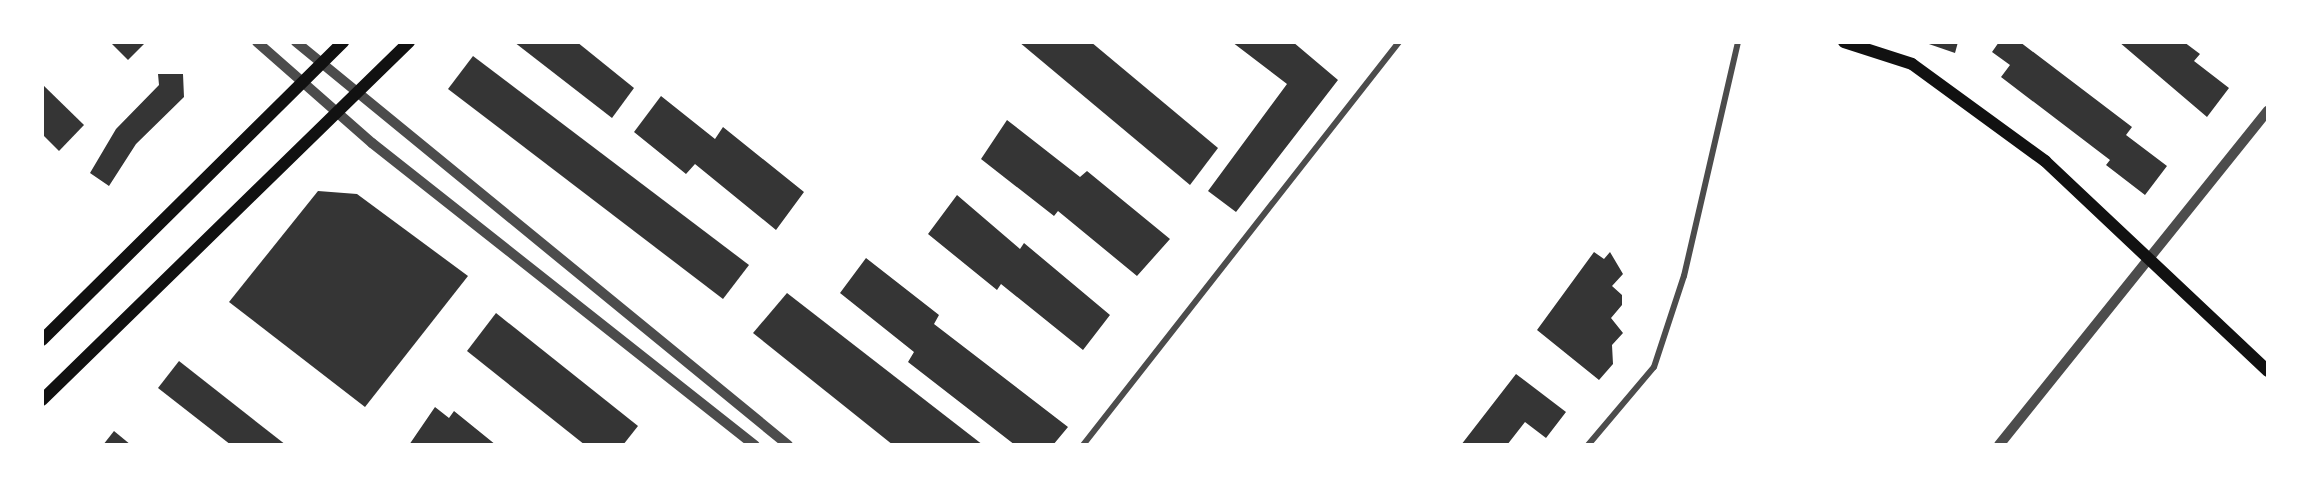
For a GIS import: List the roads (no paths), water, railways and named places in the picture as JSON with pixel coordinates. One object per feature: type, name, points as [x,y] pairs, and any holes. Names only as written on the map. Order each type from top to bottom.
[{"type":"main road","points":[[42,340],[343,42]]},
{"type":"main road","points":[[42,400],[410,42]]},
{"type":"main road","points":[[1844,42],[1912,64],[2045,161],[2150,255],[2268,370]]},
{"type":"street","points":[[257,42],[339,112],[755,445]]},
{"type":"street","points":[[296,42],[788,445]]},
{"type":"street","points":[[1083,445],[1399,42]]},
{"type":"street","points":[[1588,445],[1654,366],[1684,276],[1738,42]]},
{"type":"street","points":[[1999,445],[2268,111]]}]
